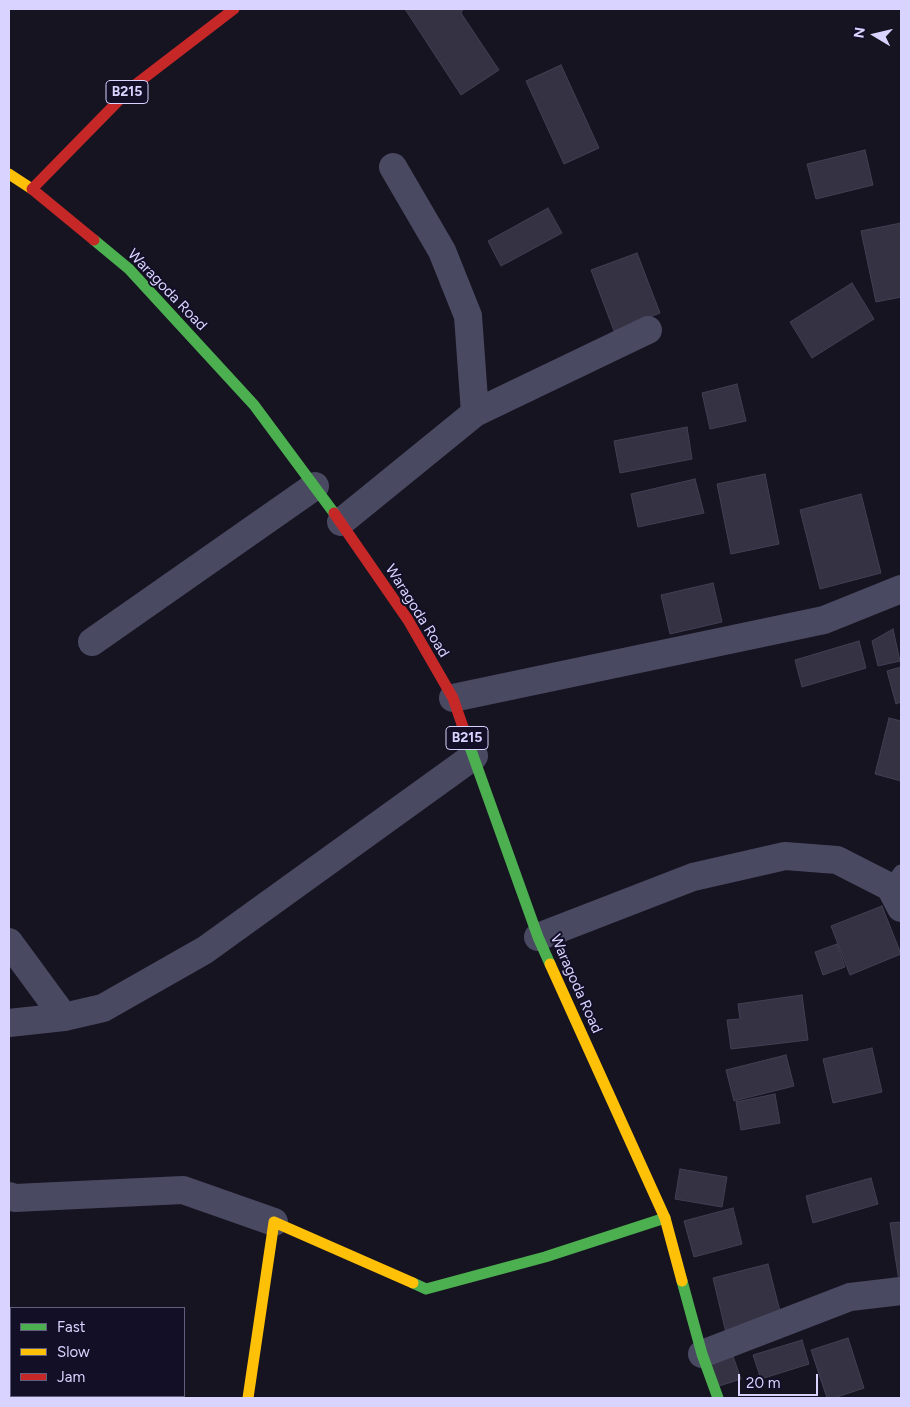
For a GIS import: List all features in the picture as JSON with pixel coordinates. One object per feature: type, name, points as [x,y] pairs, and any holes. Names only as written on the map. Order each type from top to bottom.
[{"type":"main road","name":"B215","points":[[32,189],[131,88],[234,9]]},
{"type":"main road","name":"Waragoda Road","points":[[9,174],[32,189],[129,268],[254,405],[341,522],[408,620],[453,698],[538,937],[666,1218],[702,1354],[718,1398]]},
{"type":"main road","points":[[248,1398],[274,1222],[426,1289],[546,1257],[666,1218]]},
{"type":"street","points":[[393,166],[442,251],[468,316],[476,413]]},
{"type":"street","points":[[341,522],[476,413],[648,330]]},
{"type":"street","points":[[92,642],[315,486]]},
{"type":"street","points":[[453,698],[824,620],[901,590]]},
{"type":"street","points":[[9,1023],[64,1017],[102,1008],[205,950],[474,756]]},
{"type":"street","points":[[538,937],[693,877],[785,856],[837,860],[898,889]]},
{"type":"street","points":[[9,942],[64,1017]]},
{"type":"street","points":[[9,1196],[15,1198],[183,1190],[274,1222]]},
{"type":"street","points":[[702,1354],[850,1297],[901,1292]]},
{"type":"building","points":[[405,9],[463,9],[461,13],[499,70],[461,95]]},
{"type":"building","points":[[561,65],[599,148],[564,164],[526,81]]},
{"type":"building","points":[[865,150],[873,185],[816,199],[807,164]]},
{"type":"building","points":[[548,208],[562,233],[501,266],[488,241]]},
{"type":"building","points":[[901,223],[901,297],[876,302],[861,231]]},
{"type":"building","points":[[637,253],[660,313],[614,331],[591,270]]},
{"type":"building","points":[[852,283],[874,319],[812,358],[790,322]]},
{"type":"building","points":[[737,384],[746,421],[710,429],[702,393]]},
{"type":"building","points":[[687,427],[692,459],[620,473],[614,441]]},
{"type":"building","points":[[765,474],[779,544],[731,554],[717,484]]},
{"type":"building","points":[[695,479],[704,513],[638,527],[631,494]]},
{"type":"building","points":[[861,494],[881,573],[820,589],[800,510]]},
{"type":"building","points":[[713,583],[722,622],[670,634],[661,595]]},
{"type":"building","points":[[893,629],[900,661],[878,666],[872,641]]},
{"type":"building","points":[[859,641],[866,668],[802,687],[795,660]]},
{"type":"building","points":[[901,667],[901,702],[896,704],[887,671]]},
{"type":"building","points":[[889,718],[901,721],[901,781],[875,774]]},
{"type":"building","points":[[882,906],[901,954],[850,975],[831,926]]},
{"type":"building","points":[[837,944],[845,967],[823,975],[815,952]]},
{"type":"building","points":[[802,995],[808,1040],[731,1049],[727,1020],[740,1019],[738,1004]]},
{"type":"building","points":[[872,1048],[882,1092],[833,1103],[823,1059]]},
{"type":"building","points":[[786,1055],[794,1086],[734,1101],[726,1070]]},
{"type":"building","points":[[775,1094],[780,1123],[741,1130],[736,1102]]},
{"type":"building","points":[[680,1169],[727,1177],[722,1207],[675,1199]]},
{"type":"building","points":[[871,1178],[878,1204],[813,1223],[806,1196]]},
{"type":"building","points":[[733,1208],[742,1244],[694,1257],[684,1221]]},
{"type":"building","points":[[901,1222],[901,1281],[899,1281],[890,1223]]},
{"type":"building","points":[[768,1264],[782,1319],[726,1333],[713,1278]]},
{"type":"building","points":[[848,1338],[864,1388],[834,1398],[827,1398],[811,1350]]},
{"type":"building","points":[[802,1340],[809,1364],[761,1379],[753,1355]]},
{"type":"building","points":[[733,1356],[741,1379],[716,1387],[709,1363]]},
{"type":"traffic: fast","points":[[94,240],[129,269],[254,405],[334,513]]},
{"type":"traffic: fast","points":[[466,736],[538,937],[550,964]]},
{"type":"traffic: fast","points":[[413,1283],[426,1289],[545,1257],[665,1218]]},
{"type":"traffic: fast","points":[[682,1281],[702,1354],[718,1398]]},
{"type":"traffic: slow","points":[[9,174],[32,189]]},
{"type":"traffic: slow","points":[[550,964],[665,1218],[682,1281]]},
{"type":"traffic: slow","points":[[248,1398],[274,1222],[413,1283]]},
{"type":"traffic: jam","points":[[94,240],[32,189],[131,88],[234,9]]},
{"type":"traffic: jam","points":[[334,513],[408,620],[453,698],[466,736]]}]
